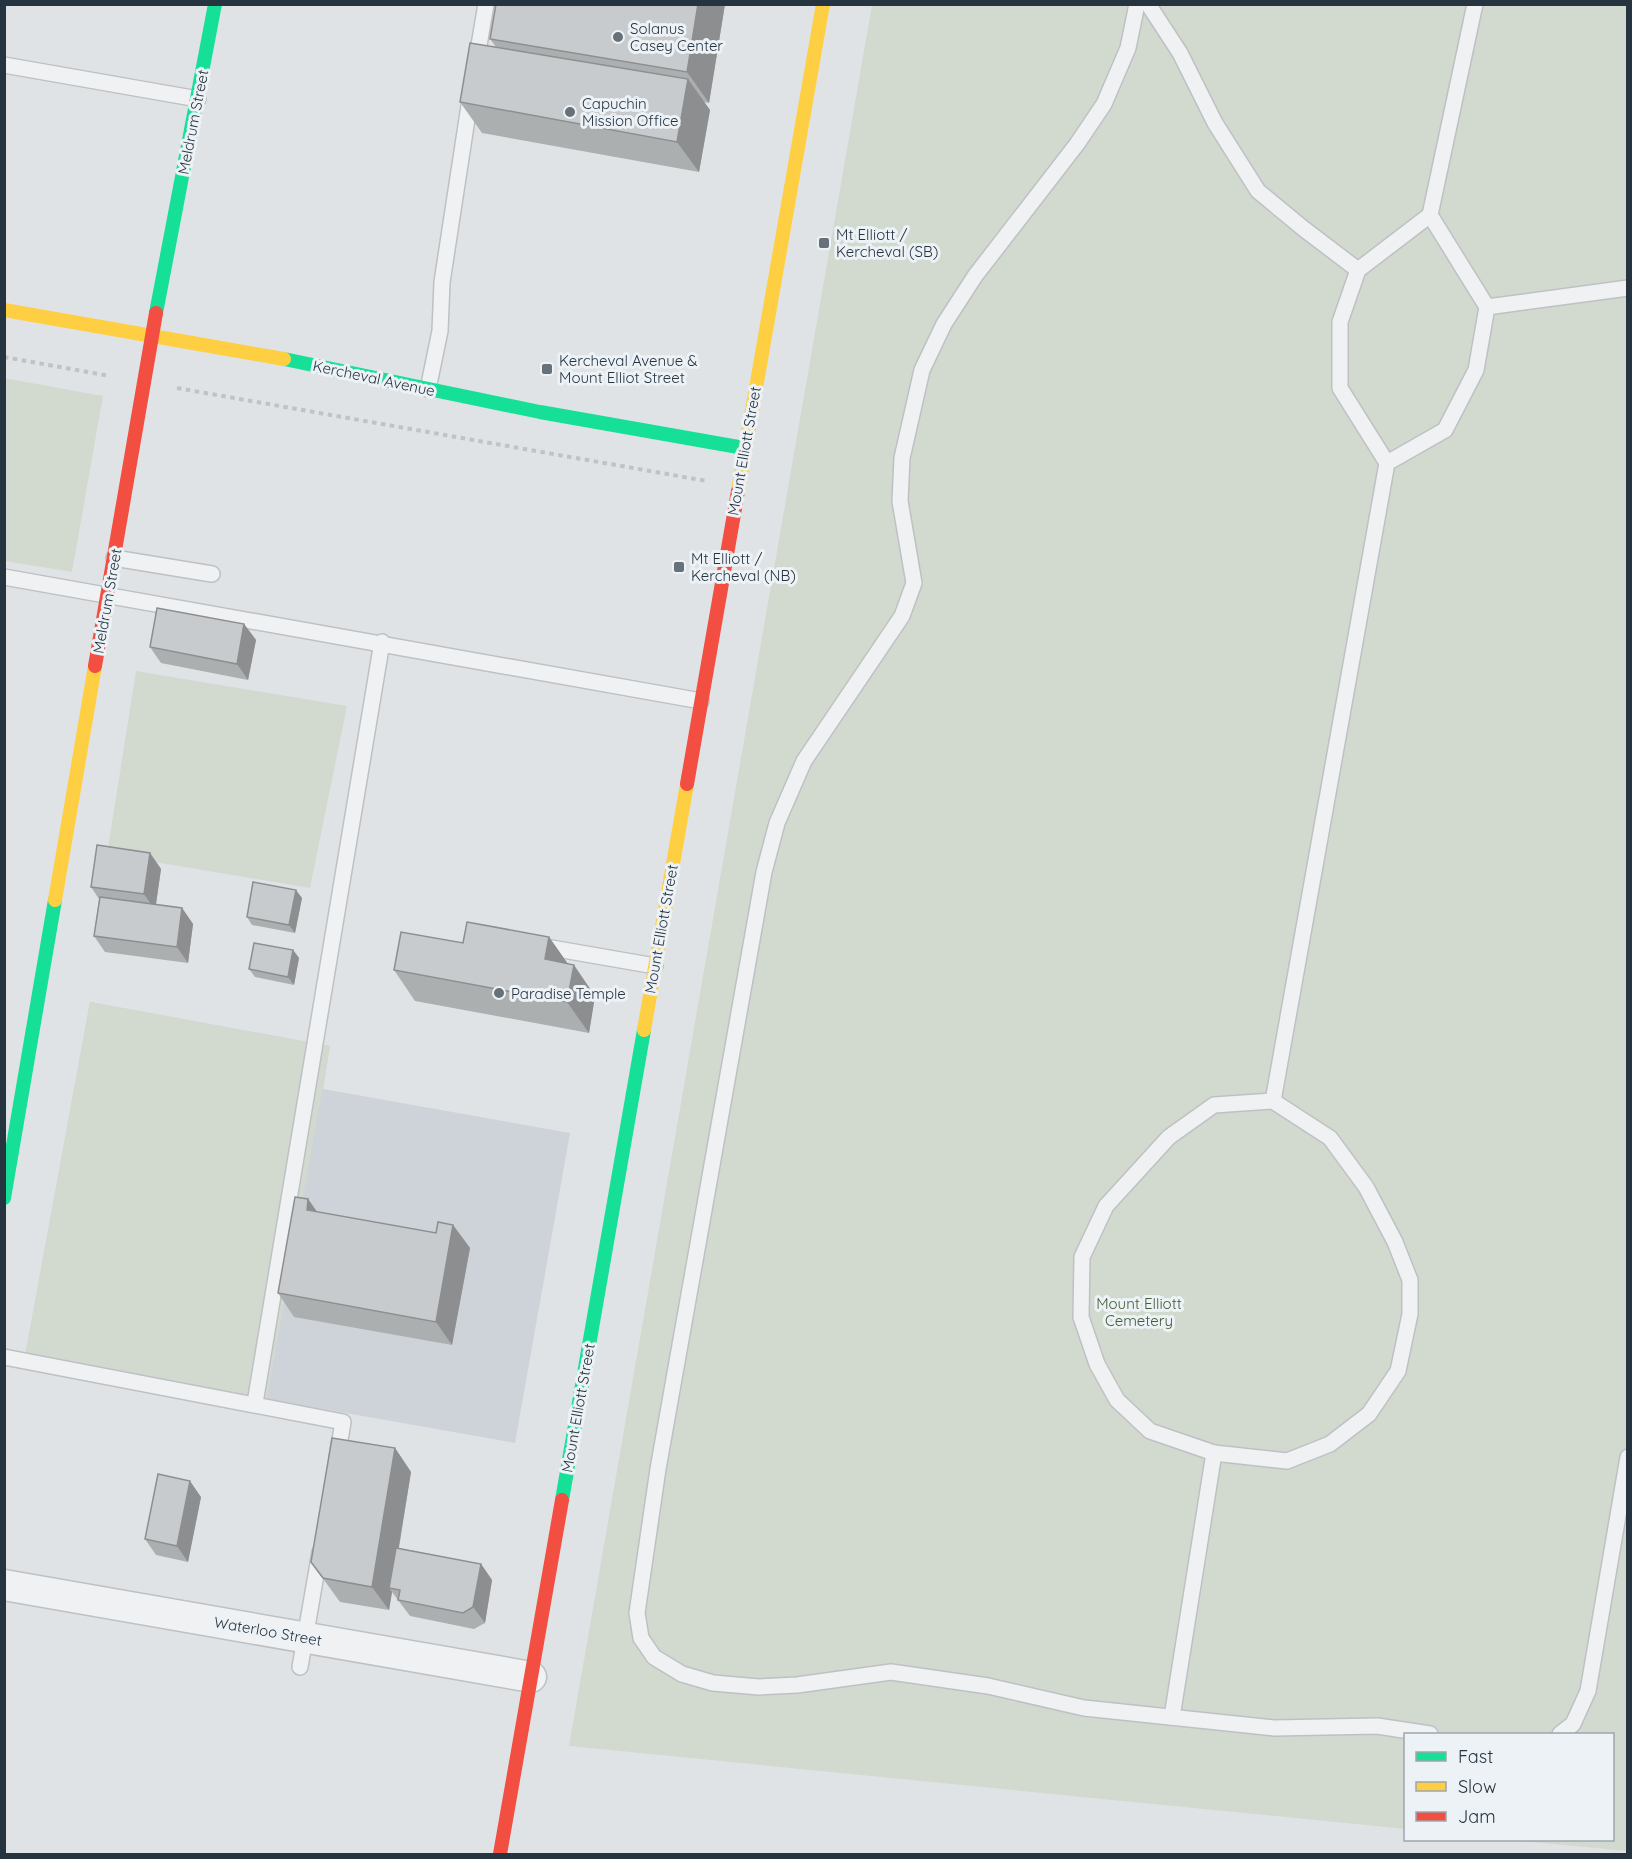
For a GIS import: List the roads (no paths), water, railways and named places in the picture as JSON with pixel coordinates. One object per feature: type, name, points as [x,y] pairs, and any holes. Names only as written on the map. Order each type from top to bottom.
[{"type":"street","name":"Meldrum Street","points":[[4,1198],[152,336],[215,4]]},
{"type":"street","name":"Mount Elliott Street","points":[[500,1854],[737,486],[823,4]]},
{"type":"street","name":"Kercheval Avenue","points":[[4,310],[274,357],[428,390],[744,448]]},
{"type":"street","name":"Waterloo Street","points":[[4,1585],[531,1677]]},
{"type":"lane","points":[[428,390],[440,331],[442,282],[486,4]]},
{"type":"lane","points":[[1137,4],[1128,48],[1104,104],[1077,144],[975,276],[944,324],[922,370],[902,458],[900,501],[914,583],[910,597],[896,625],[804,761],[777,823],[764,872],[660,1458],[637,1613],[641,1638],[654,1657],[682,1674],[713,1683],[759,1687],[788,1686],[891,1672],[988,1686],[1084,1708],[1274,1728],[1377,1726],[1423,1733]]},
{"type":"lane","points":[[1148,4],[1180,54],[1215,123],[1258,190],[1358,270]]},
{"type":"lane","points":[[1273,1101],[1387,464],[1340,388],[1340,322],[1358,270],[1430,215],[1475,4]]},
{"type":"lane","points":[[4,65],[198,99]]},
{"type":"lane","points":[[1387,464],[1445,430],[1476,370],[1487,308],[1430,215]]},
{"type":"lane","points":[[1487,308],[1628,288]]},
{"type":"lane","points":[[114,558],[212,574]]},
{"type":"lane","points":[[4,577],[382,642],[701,701]]},
{"type":"lane","points":[[255,1403],[382,642]]},
{"type":"lane","points":[[522,943],[655,966]]},
{"type":"lane","points":[[1273,1101],[1330,1138],[1366,1187],[1395,1242],[1410,1280],[1410,1314],[1398,1371],[1369,1414],[1330,1444],[1287,1461],[1214,1453],[1150,1431],[1117,1400],[1097,1364],[1081,1317],[1083,1257],[1106,1206],[1168,1137],[1214,1105],[1273,1101]]},
{"type":"lane","points":[[4,1358],[255,1403],[343,1422],[335,1468]]},
{"type":"lane","points":[[1172,1717],[1214,1453]]},
{"type":"lane","points":[[1561,1733],[1574,1724],[1588,1691],[1628,1457]]},
{"type":"lane","points":[[300,1667],[323,1537]]},
{"type":"place","name":"Solanus Casey Center","points":[[618,37]]},
{"type":"place","name":"Capuchin Mission Office","points":[[570,112]]},
{"type":"place","name":"Mt Elliott / Kercheval (SB)","points":[[824,243]]},
{"type":"place","name":"Kercheval Avenue & Mount Elliot Street","points":[[547,369]]},
{"type":"place","name":"Mt Elliott / Kercheval (NB)","points":[[679,567]]},
{"type":"place","name":"Paradise Temple","points":[[499,993]]},
{"type":"park label","name":"Mount Elliott Cemetery","points":[[1139,1312]]}]
